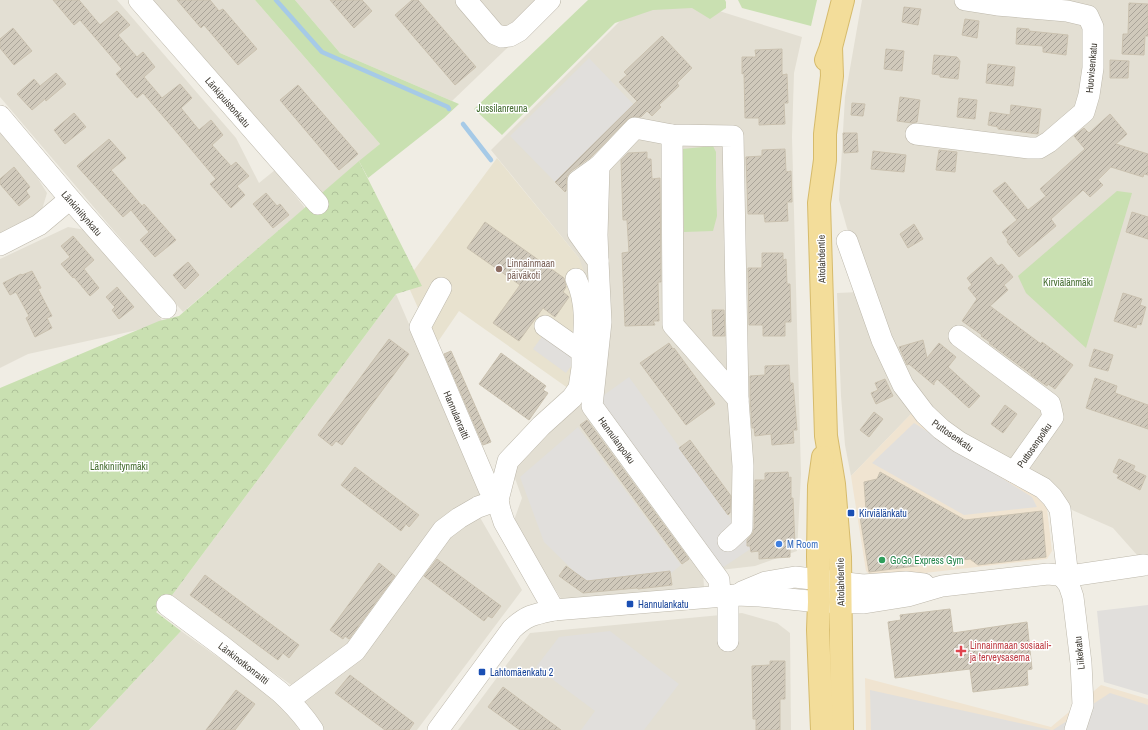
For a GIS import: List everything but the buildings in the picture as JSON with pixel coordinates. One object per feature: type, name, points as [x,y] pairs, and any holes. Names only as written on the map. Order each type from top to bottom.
[{"type":"main road","name":"Aitolahdentie","points":[[842,730],[840,557],[834,484],[826,436],[820,203],[825,160],[825,134],[832,76],[831,48],[843,0]]},
{"type":"main road","name":"Aitolahdentie","points":[[822,730],[818,630],[819,486],[826,436]]},
{"type":"street","name":"Länkipuistonkatu","points":[[139,0],[318,204]]},
{"type":"street","points":[[466,0],[495,34],[502,37],[510,36],[519,31],[550,0]]},
{"type":"street","name":"Huovisenkatu","points":[[916,134],[1039,148],[1049,142],[1084,112],[1089,95],[1093,68],[1093,28],[1088,16],[1067,11],[997,5],[965,0]]},
{"type":"street","name":"Länkiniitynkatu","points":[[0,116],[70,199],[166,308]]},
{"type":"street","name":"Hannulanpolku","points":[[672,135],[634,128],[599,166],[597,235],[601,322],[592,406],[719,580],[728,595],[728,641]]},
{"type":"street","points":[[728,542],[742,528],[743,466],[738,399],[733,136],[672,135],[673,325],[738,399]]},
{"type":"street","points":[[0,245],[38,225],[70,199]]},
{"type":"street","name":"Puttosenkatu","points":[[847,241],[882,340],[903,385],[925,414],[941,429],[959,442],[1043,488],[1052,497],[1060,509],[1067,569],[1063,577]]},
{"type":"street","points":[[554,610],[504,522],[498,500],[508,461],[541,426],[572,398],[579,388],[582,368],[585,311],[576,279]]},
{"type":"street","name":"Hannulanraitti","points":[[441,288],[420,327],[489,489],[498,500]]},
{"type":"street","points":[[545,326],[582,352]]},
{"type":"street","name":"Puttosenpolku","points":[[959,336],[1050,404],[1053,417],[1014,472]]},
{"type":"street","points":[[289,700],[355,651],[443,530],[459,518],[478,507],[498,500]]},
{"type":"street","points":[[438,730],[512,629],[532,614],[554,610],[728,595],[760,596],[819,602],[867,585],[906,582],[942,586],[1048,574],[1063,577],[1147,561]]},
{"type":"street","points":[[728,595],[766,582],[795,577],[819,580],[841,593]]},
{"type":"street","name":"Liikekatu","points":[[1063,577],[1073,596],[1081,663],[1083,705],[1075,730]]},
{"type":"street","name":"Länkinotkonraitti","points":[[166,605],[222,646],[289,700],[313,730]]},
{"type":"shaded area","points":[[0,0],[117,0],[236,138],[259,183],[275,170],[305,208],[183,312],[0,97]]},
{"type":"shaded area","points":[[152,0],[255,0],[380,144],[319,196]]},
{"type":"shaded area","points":[[295,0],[557,0],[452,101],[340,53]]},
{"type":"shaded area","points":[[684,0],[802,37],[794,73],[792,137],[801,474],[797,551],[755,566],[703,572],[704,587],[562,600],[513,523],[522,498],[511,467],[585,393],[579,258],[491,150],[627,14]]},
{"type":"shaded area","points":[[862,0],[1148,0],[1148,561],[1137,555],[1113,528],[1072,510],[1054,491],[952,430],[909,382],[873,299],[847,228],[839,200],[845,97]]},
{"type":"shaded area","points":[[589,58],[637,108],[555,182],[510,136]]},
{"type":"shaded area","points":[[0,133],[37,177],[47,193],[41,213],[0,233]]},
{"type":"shaded area","name":"Linnainmaan päiväkoti","points":[[497,158],[579,258],[591,290],[572,391],[459,311],[435,346],[406,281]]},
{"type":"shaded area","points":[[68,227],[86,230],[165,324],[28,354],[0,368],[0,259]]},
{"type":"shaded area","points":[[859,292],[913,412],[851,476],[845,445],[841,396],[837,293]]},
{"type":"shaded area","points":[[396,294],[482,493],[471,502],[522,590],[417,730],[322,730],[294,687],[170,598]]},
{"type":"shaded area","points":[[548,328],[581,352],[566,373],[533,349]]},
{"type":"shaded area","points":[[629,377],[752,548],[722,568],[597,400]]},
{"type":"shaded area","points":[[913,412],[1039,497],[1047,509],[1052,551],[1047,559],[881,578],[871,576],[866,571],[851,476]]},
{"type":"shaded area","points":[[914,423],[1032,497],[1037,507],[964,515],[872,463]]},
{"type":"shaded area","points":[[578,427],[681,565],[670,574],[585,582],[544,542],[520,477]]},
{"type":"shaded area","points":[[1148,605],[1148,695],[1104,682],[1097,611]]},
{"type":"shaded area","points":[[742,613],[777,623],[790,633],[791,730],[458,730],[530,633]]},
{"type":"shaded area","points":[[181,631],[281,702],[299,730],[89,730]]},
{"type":"shaded area","points":[[610,631],[679,684],[644,730],[581,730],[595,711],[536,667],[559,637]]},
{"type":"shaded area","points":[[865,678],[1051,727],[1101,685],[1148,699],[1148,730],[866,730]]},
{"type":"shaded area","points":[[870,690],[1051,730],[871,730]]},
{"type":"shaded area","points":[[1110,693],[1148,705],[1148,730],[1053,730]]},
{"type":"green space","points":[[255,0],[295,0],[340,53],[459,104],[444,118],[368,178],[359,161],[380,144]]},
{"type":"green space","name":"Jussilanreuna","points":[[588,0],[725,0],[726,8],[710,19],[692,8],[653,10],[615,23],[502,135],[474,109]]},
{"type":"green space","points":[[738,0],[817,0],[811,26],[742,8]]},
{"type":"green space","points":[[713,146],[716,152],[717,216],[713,231],[684,232],[682,149]]},
{"type":"green space","name":"Länkiniitynmäki","points":[[359,161],[422,286],[396,294],[170,598],[156,612],[181,631],[89,730],[0,730],[0,388],[159,321],[179,316]]},
{"type":"green space","name":"Kirviälänmäki","points":[[1117,191],[1132,193],[1086,348],[1026,293],[1018,276]]},
{"type":"waterway","points":[[276,0],[322,52],[448,107],[449,109]]},
{"type":"waterway","points":[[463,124],[491,160]]},
{"type":"place","name":"Linnainmaan päiväkoti","points":[[499,269]]},
{"type":"place","name":"Kirviälänkatu","points":[[851,513]]},
{"type":"place","name":"M Room","points":[[779,544]]},
{"type":"place","name":"GoGo Express Gym","points":[[882,560]]},
{"type":"place","name":"Hannulankatu","points":[[630,604]]},
{"type":"place","name":"Linnainmaan sosiaali- ja terveysasema","points":[[961,651]]},
{"type":"place","name":"Lahtomäenkatu 2","points":[[482,672]]}]
